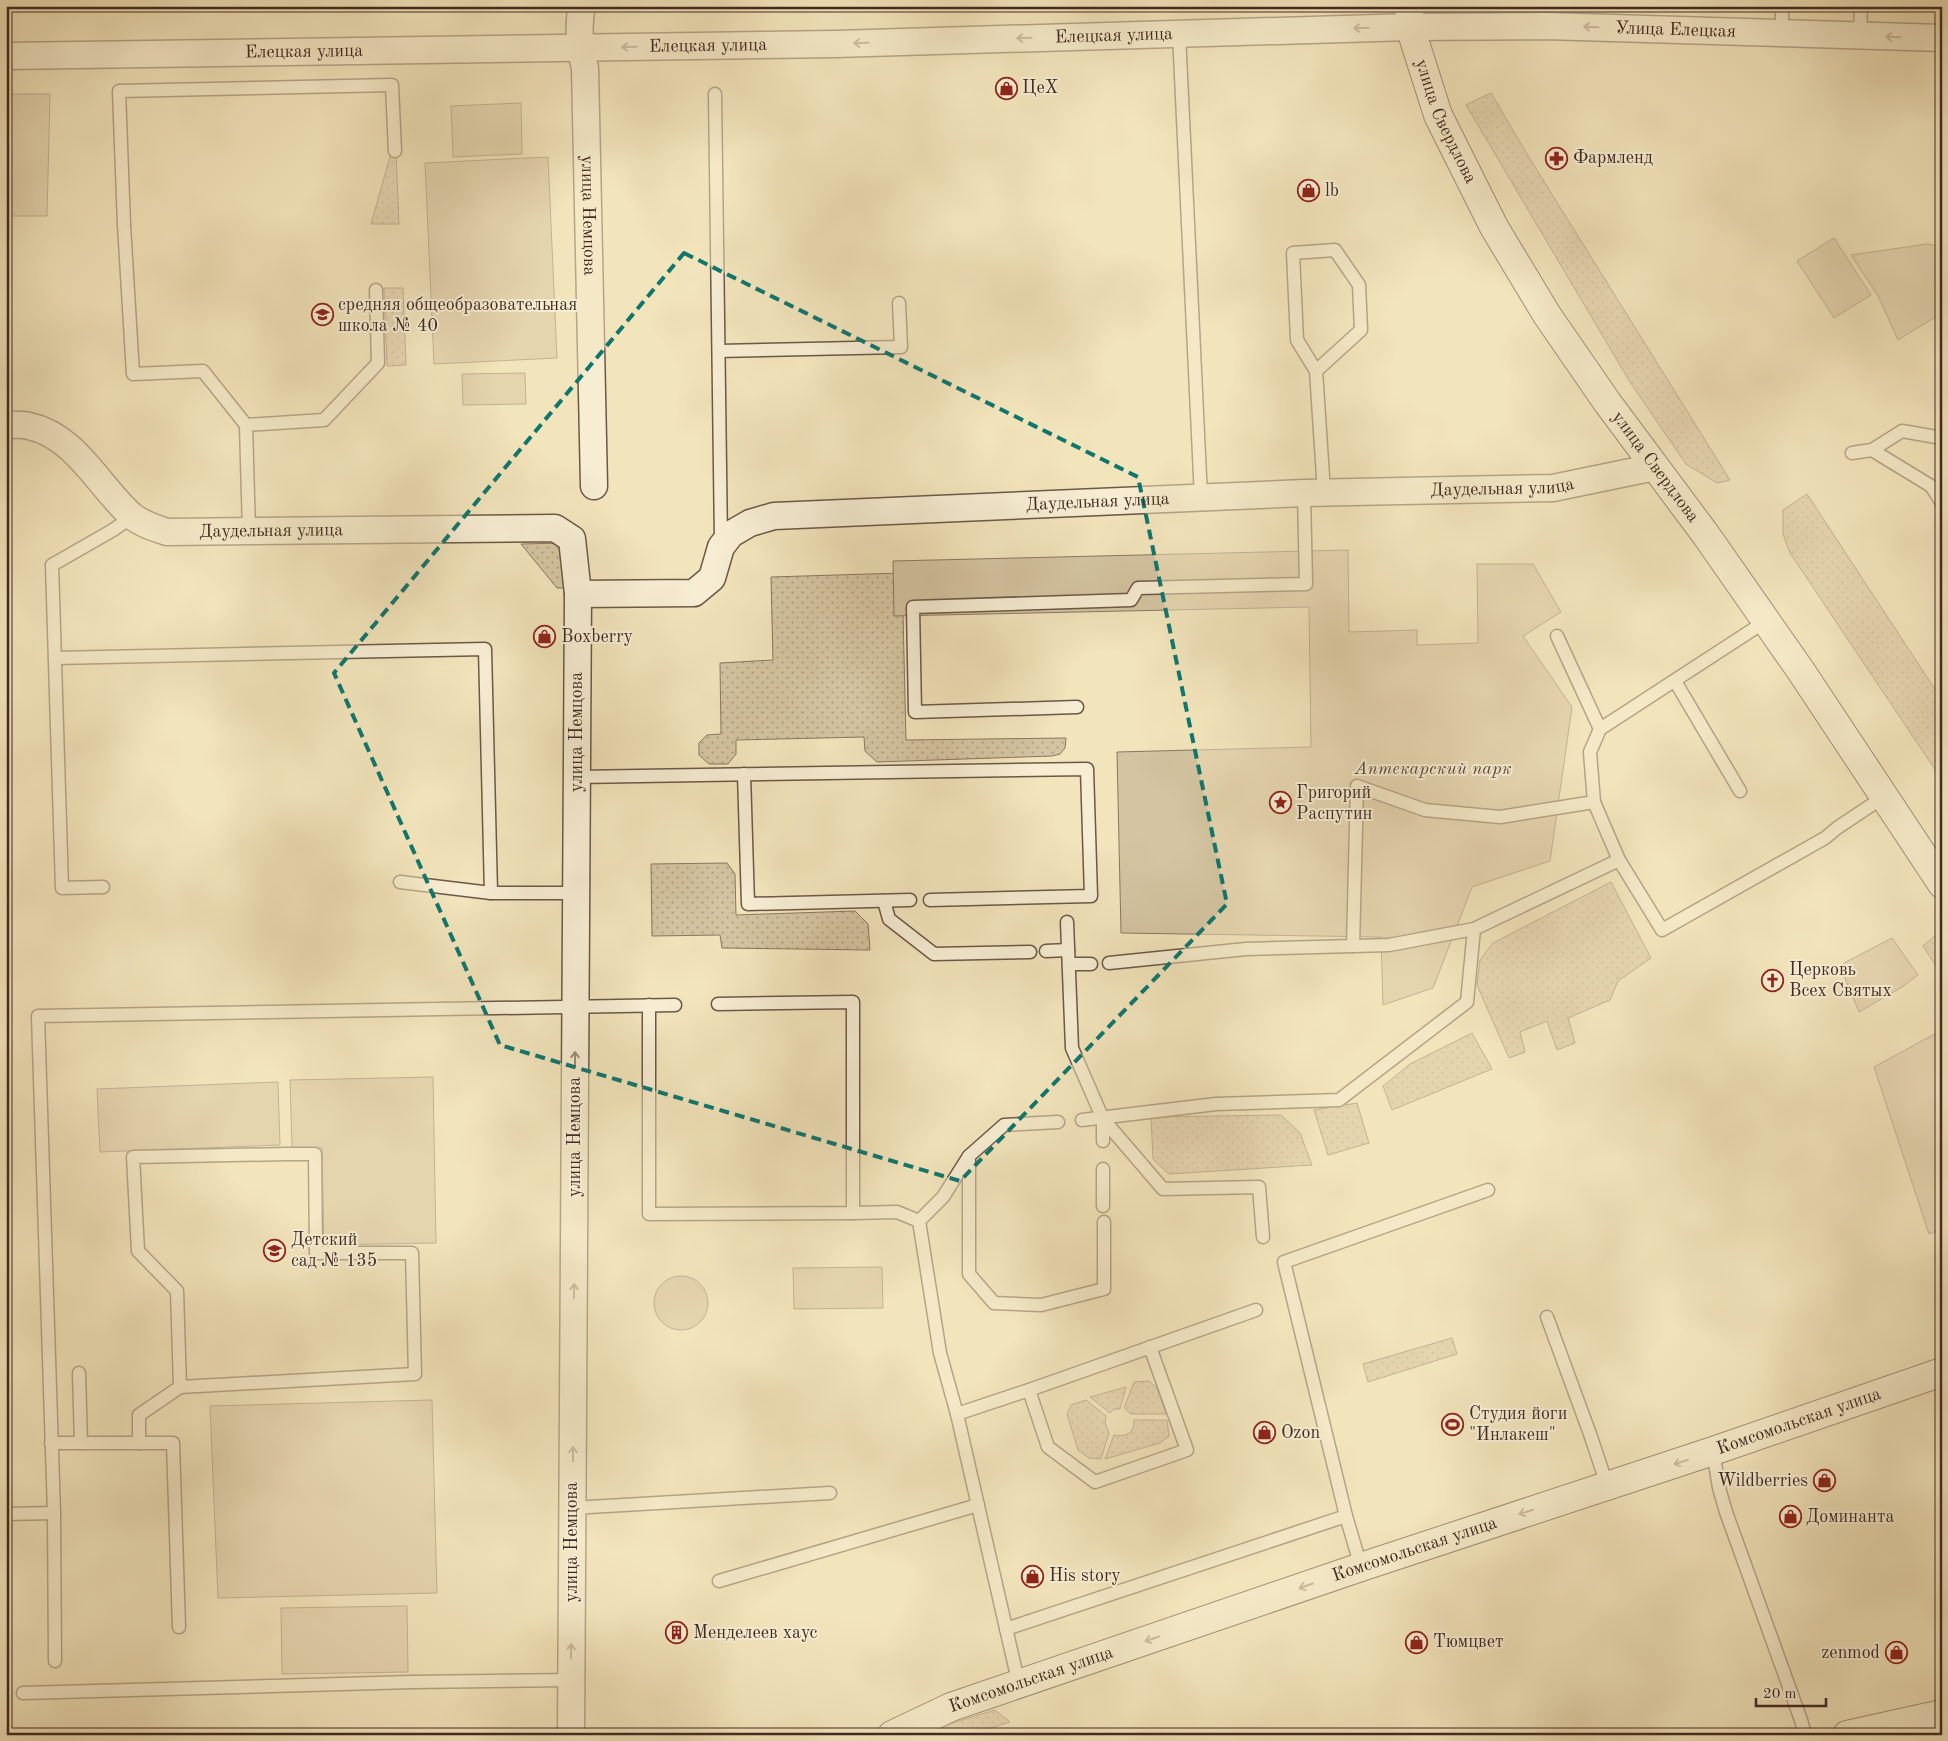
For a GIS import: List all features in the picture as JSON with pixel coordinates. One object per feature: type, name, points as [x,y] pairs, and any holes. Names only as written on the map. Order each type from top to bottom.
[{"type":"main road","name":"улица Свердлова","points":[[1410,17],[1438,115],[1494,227],[1547,315],[1766,621],[1942,884]]},
{"type":"main road","name":"Комсомольская улица","points":[[892,1735],[951,1707],[1361,1567],[1607,1485],[1713,1452],[1942,1372]]},
{"type":"main road","points":[[1847,1735],[1942,1714]]},
{"type":"street","name":"улица Немцова","points":[[582,6],[580,15],[580,48],[585,68],[594,486]]},
{"type":"street","name":"Елецкая улица","points":[[6,56],[836,44],[1179,34],[1410,17]]},
{"type":"street","name":"Улица Елецкая","points":[[1410,17],[1545,26],[1942,38]]},
{"type":"street","name":"Даудельная улица","points":[[6,425],[28,425],[46,432],[61,441],[133,516],[149,526],[167,532],[555,528],[572,539]]},
{"type":"street","name":"Даудельная улица","points":[[578,594],[694,593],[712,578],[721,547],[731,534],[750,522],[774,516],[1314,492],[1553,488],[1655,467]]},
{"type":"street","name":"улица Немцова","points":[[571,1735],[578,594],[572,539]]},
{"type":"lane","points":[[1782,6],[1782,33]]},
{"type":"lane","points":[[1860,36],[1861,6]]},
{"type":"lane","points":[[1179,34],[1201,498]]},
{"type":"lane","points":[[250,532],[246,425],[204,371],[132,374],[119,91],[392,85],[395,151]]},
{"type":"lane","points":[[715,94],[721,547]]},
{"type":"lane","points":[[1077,707],[916,712],[912,607],[1131,600],[1138,588],[1306,584],[1314,492],[1316,371],[1296,340],[1293,253],[1335,250],[1359,285],[1361,330],[1316,371]]},
{"type":"lane","points":[[246,425],[324,420],[378,363],[376,290]]},
{"type":"lane","points":[[719,351],[901,346],[899,303]]},
{"type":"lane","points":[[1852,454],[1872,450],[1902,431],[1942,438]]},
{"type":"lane","points":[[1872,450],[1931,486],[1942,503]]},
{"type":"lane","points":[[103,888],[62,888],[52,565],[113,530],[133,516]]},
{"type":"lane","points":[[1766,621],[1600,729],[1590,752],[1594,802],[1619,860],[1662,930],[1825,838],[1884,796]]},
{"type":"lane","points":[[1557,636],[1600,729]]},
{"type":"lane","points":[[55,658],[485,649],[491,893]]},
{"type":"lane","points":[[1675,681],[1740,791]]},
{"type":"lane","points":[[577,776],[1087,769],[1091,896],[1066,901],[930,900]]},
{"type":"lane","points":[[744,774],[748,904],[910,900]]},
{"type":"lane","points":[[1354,946],[1357,786],[1425,810],[1500,817],[1594,802]]},
{"type":"lane","points":[[1110,963],[1246,949],[1389,945],[1474,929],[1619,860]]},
{"type":"lane","points":[[400,882],[491,893],[577,893]]},
{"type":"lane","points":[[884,901],[889,919],[934,954],[1030,952]]},
{"type":"lane","points":[[1067,922],[1072,1048],[1103,1119],[1163,1189],[1259,1187],[1263,1237]]},
{"type":"lane","points":[[1082,1120],[1216,1104],[1339,1100],[1467,1002],[1474,929]]},
{"type":"lane","points":[[1046,951],[1068,950]]},
{"type":"lane","points":[[1069,964],[1091,964]]},
{"type":"lane","points":[[718,1004],[853,1002],[853,1214]]},
{"type":"lane","points":[[648,1005],[649,1214],[853,1214],[897,1212],[919,1221]]},
{"type":"lane","points":[[56,1661],[54,1513],[38,1016],[675,1005]]},
{"type":"lane","points":[[1103,1119],[1103,1141]]},
{"type":"lane","points":[[919,1221],[943,1197],[969,1156],[1004,1126],[1058,1122]]},
{"type":"lane","points":[[139,1443],[139,1415],[180,1387],[415,1374],[412,1253],[316,1253],[314,1154],[133,1157],[138,1251],[177,1291],[180,1387]]},
{"type":"lane","points":[[969,1156],[969,1274],[994,1303],[1041,1305],[1104,1289],[1104,1222]]},
{"type":"lane","points":[[1103,1169],[1103,1206]]},
{"type":"lane","points":[[1361,1567],[1346,1516],[1284,1262],[1488,1190]]},
{"type":"lane","points":[[919,1221],[940,1353],[957,1414],[1019,1685]]},
{"type":"lane","points":[[957,1414],[1256,1310]]},
{"type":"lane","points":[[1547,1317],[1607,1485]]},
{"type":"lane","points":[[1029,1390],[1048,1447],[1095,1482],[1187,1450],[1150,1347]]},
{"type":"lane","points":[[79,1373],[82,1443]]},
{"type":"lane","points":[[51,1443],[173,1443],[178,1627]]},
{"type":"lane","points":[[1713,1452],[1719,1488],[1726,1512],[1805,1735]]},
{"type":"lane","points":[[572,1508],[830,1493]]},
{"type":"lane","points":[[719,1581],[978,1505]]},
{"type":"lane","points":[[6,1514],[54,1513]]},
{"type":"lane","points":[[1006,1629],[1346,1516]]},
{"type":"lane","points":[[23,1693],[441,1681],[571,1680]]},
{"type":"highlighted area","points":[[684,253],[1138,477],[1227,904],[960,1181],[500,1045],[334,673]]},
{"type":"green space","points":[[1491,93],[1730,480],[1717,483],[1686,464],[1630,382],[1466,105]]},
{"type":"green space","points":[[6,94],[50,94],[47,216],[6,216]]},
{"type":"green space","points":[[521,103],[522,154],[453,157],[451,106]]},
{"type":"green space","points":[[391,153],[396,154],[399,224],[371,224]]},
{"type":"green space","points":[[548,157],[557,358],[434,364],[425,163]]},
{"type":"green space","points":[[1834,238],[1871,295],[1834,318],[1797,261]]},
{"type":"green space","points":[[1927,244],[1942,247],[1942,313],[1898,340],[1878,296],[1851,255]]},
{"type":"green space","points":[[384,288],[403,288],[406,365],[387,366]]},
{"type":"green space","points":[[525,373],[526,404],[463,405],[462,374]]},
{"type":"green space","points":[[1807,494],[1942,700],[1942,780],[1790,553],[1783,534],[1783,510]]},
{"type":"green space","points":[[565,543],[571,588],[557,588],[521,544]]},
{"type":"green space","name":"Аптекарский парк","points":[[1348,550],[1349,632],[1417,630],[1417,645],[1478,643],[1477,564],[1533,564],[1561,612],[1523,636],[1572,707],[1550,861],[1472,887],[1433,988],[1383,1005],[1381,937],[1121,933],[1117,752],[1311,747],[1309,607],[894,616],[893,561]]},
{"type":"green space","points":[[902,573],[906,740],[1066,738],[1065,748],[1060,754],[1052,756],[877,762],[865,751],[864,737],[736,740],[736,754],[728,764],[709,764],[699,755],[699,743],[707,735],[721,734],[720,663],[773,660],[771,577]]},
{"type":"green space","points":[[727,863],[735,874],[736,915],[855,911],[868,924],[870,950],[722,948],[720,935],[652,936],[651,864]]},
{"type":"green space","points":[[1611,882],[1651,958],[1618,981],[1610,1000],[1568,1018],[1575,1043],[1557,1050],[1547,1021],[1520,1032],[1525,1052],[1509,1058],[1477,985],[1480,960],[1493,943]]},
{"type":"green space","points":[[1937,934],[1942,941],[1942,975],[1923,946]]},
{"type":"green space","points":[[1892,938],[1918,975],[1902,987],[1859,1012],[1842,971],[1844,963]]},
{"type":"green space","points":[[1942,1030],[1942,1229],[1929,1234],[1874,1067]]},
{"type":"green space","points":[[1472,1033],[1492,1069],[1392,1110],[1383,1086],[1410,1064]]},
{"type":"green space","points":[[433,1077],[436,1243],[324,1245],[322,1148],[292,1148],[290,1080]]},
{"type":"green space","points":[[278,1082],[280,1145],[100,1152],[97,1089]]},
{"type":"green space","points":[[1357,1103],[1369,1143],[1328,1155],[1314,1110]]},
{"type":"green space","points":[[1281,1115],[1300,1133],[1312,1165],[1169,1174],[1153,1159],[1151,1117]]},
{"type":"green space","points":[[882,1267],[883,1308],[794,1309],[793,1268]]},
{"type":"green space","points":[[676,1276],[686,1276],[696,1280],[704,1288],[708,1303],[704,1318],[696,1326],[686,1330],[676,1330],[666,1326],[658,1318],[654,1308],[654,1298],[658,1288],[666,1280]]},
{"type":"green space","points":[[1452,1338],[1457,1354],[1368,1382],[1363,1364]]},
{"type":"green space","points":[[1149,1381],[1157,1388],[1166,1414],[1131,1414],[1124,1408],[1134,1382]]},
{"type":"green space","points":[[1126,1387],[1120,1409],[1114,1409],[1110,1413],[1090,1397]]},
{"type":"green space","points":[[432,1400],[437,1593],[218,1598],[210,1406]]},
{"type":"green space","points":[[1086,1400],[1106,1416],[1105,1423],[1109,1433],[1101,1459],[1089,1458],[1078,1450],[1067,1414],[1071,1405]]},
{"type":"green space","points":[[1134,1420],[1167,1420],[1169,1436],[1160,1443],[1105,1459],[1114,1435],[1128,1434],[1133,1429]]},
{"type":"green space","points":[[407,1606],[408,1672],[282,1674],[281,1608]]},
{"type":"green space","points":[[995,1710],[1010,1722],[968,1735],[931,1735],[943,1726]]},
{"type":"place","name":"ЦеХ","points":[[1006,88]]},
{"type":"place","name":"Фармленд","points":[[1557,158]]},
{"type":"place","name":"lb","points":[[1309,191]]},
{"type":"place","name":"средняя общеобразовательная школа № 40","points":[[322,315]]},
{"type":"place","name":"Boxberry","points":[[545,637]]},
{"type":"place","name":"Григорий Распутин","points":[[1280,803]]},
{"type":"place","name":"Церковь Всех Святых","points":[[1773,980]]},
{"type":"place","name":"Детский сад № 135","points":[[275,1250]]},
{"type":"place","name":"Студия йоги \"Инлакеш\"","points":[[1453,1424]]},
{"type":"place","name":"Ozon","points":[[1265,1433]]},
{"type":"place","name":"Wildberries","points":[[1824,1481]]},
{"type":"place","name":"Доминанта","points":[[1790,1517]]},
{"type":"place","name":"His story","points":[[1033,1576]]},
{"type":"place","name":"Менделеев хаус","points":[[677,1633]]},
{"type":"place","name":"Тюмцвет","points":[[1417,1642]]},
{"type":"place","name":"zenmod","points":[[1896,1653]]}]
